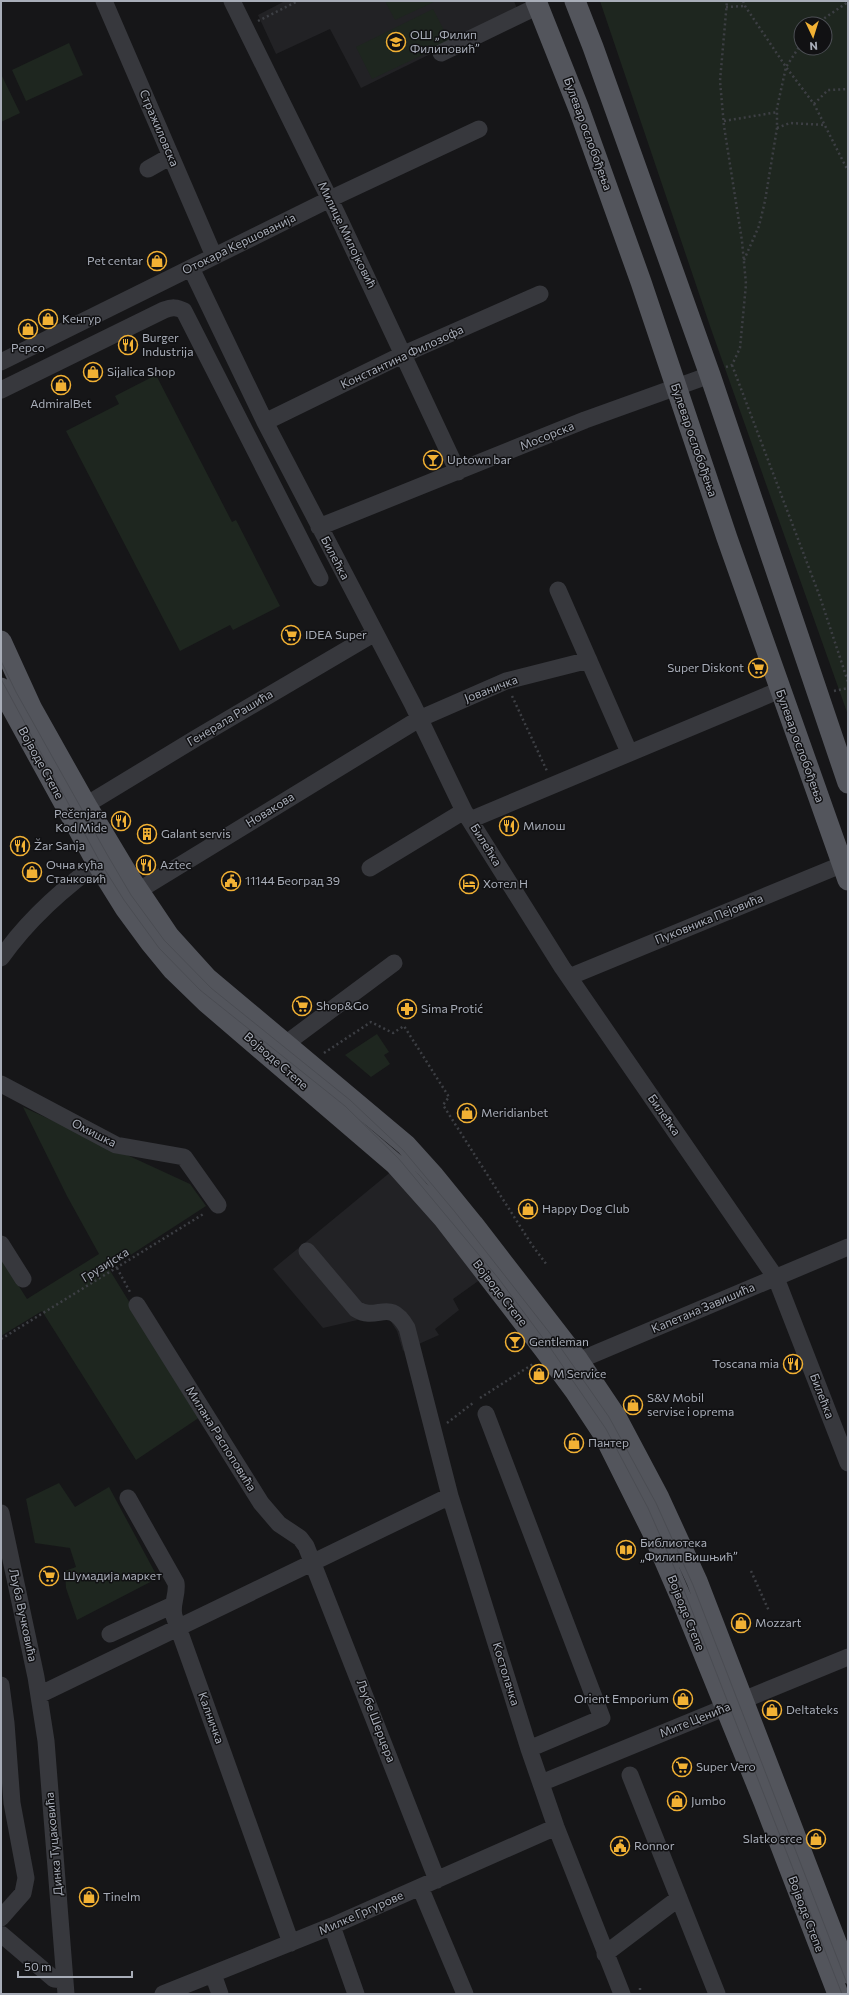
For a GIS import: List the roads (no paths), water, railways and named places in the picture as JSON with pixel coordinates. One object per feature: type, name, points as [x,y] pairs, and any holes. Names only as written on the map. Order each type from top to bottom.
[{"type":"main road","points":[[575,1],[716,372],[848,783]]},
{"type":"main road","name":"Булевар ослобођења","points":[[537,4],[579,109],[780,690],[846,869]]},
{"type":"main road","name":"Војводе Степе","points":[[1,641],[7,694],[129,896],[150,942],[172,970],[189,986],[396,1164],[444,1220],[559,1369],[604,1435],[652,1531],[734,1705]]},
{"type":"main road","name":"Војводе Степе","points":[[7,694],[86,805],[106,858]]},
{"type":"main road","name":"Војводе Степе","points":[[129,896],[169,936],[207,978],[406,1145],[473,1224],[578,1360],[617,1418],[659,1498],[697,1582],[764,1802],[842,1983]]},
{"type":"street","name":"Стражиловска","points":[[104,1],[214,256]]},
{"type":"street","name":"Милице Милојковић","points":[[232,1],[330,199],[404,354],[458,472]]},
{"type":"street","points":[[441,53],[537,4]]},
{"type":"street","name":"Отокара Кершованија","points":[[1,362],[330,199],[479,129]]},
{"type":"street","points":[[148,169],[171,156]]},
{"type":"street","name":"Билећка","points":[[190,268],[265,422],[376,633],[467,816],[569,977],[776,1278],[848,1463]]},
{"type":"street","name":"Константина Филозофа","points":[[265,422],[404,354],[540,294]]},
{"type":"street","points":[[1,390],[164,310],[173,307],[184,311],[320,578]]},
{"type":"street","points":[[83,322],[93,344]]},
{"type":"street","name":"Мосорска","points":[[319,527],[585,420],[716,372]]},
{"type":"street","points":[[558,590],[590,660],[629,752]]},
{"type":"street","name":"Генерала Рашића","points":[[86,805],[198,737],[376,633]]},
{"type":"street","name":"Јованичка","points":[[419,719],[506,681],[590,660]]},
{"type":"street","points":[[370,868],[467,816],[780,690]]},
{"type":"street","name":"Новакова","points":[[129,896],[419,719]]},
{"type":"street","points":[[1,958],[35,918],[106,858]]},
{"type":"street","name":"Пуковника Пејовића","points":[[569,977],[846,869]]},
{"type":"street","points":[[287,1045],[292,1039],[394,963]]},
{"type":"street","name":"Омишка","points":[[1,1084],[116,1145],[184,1157],[218,1205]]},
{"type":"street","points":[[1,1244],[23,1279]]},
{"type":"street","name":"Капетана Завишића","points":[[559,1369],[848,1247]]},
{"type":"street","name":"Костолачка","points":[[306,1251],[356,1309],[363,1313],[389,1311],[397,1314],[407,1328],[450,1496],[529,1749],[556,1827],[622,1994]]},
{"type":"street","name":"Милана Распоповића","points":[[137,1305],[261,1503],[279,1524],[304,1541],[314,1563]]},
{"type":"street","points":[[486,1414],[602,1718],[529,1749]]},
{"type":"street","points":[[40,1695],[450,1496]]},
{"type":"street","name":"Калничка","points":[[128,1498],[176,1583],[177,1591],[173,1611],[291,1943]]},
{"type":"street","name":"Љуба Вучковића","points":[[1,1513],[40,1695]]},
{"type":"street","name":"Љубе Шерцера","points":[[314,1563],[437,1880]]},
{"type":"street","points":[[110,1634],[173,1605]]},
{"type":"street","name":"Мите Ценића","points":[[541,1783],[848,1657]]},
{"type":"street","points":[[1,1685],[6,1723],[12,1803],[26,1878],[23,1893],[1,1918]]},
{"type":"street","name":"Динка Туцаковића","points":[[40,1695],[46,1741],[66,1987]]},
{"type":"street","points":[[630,1775],[717,1994]]},
{"type":"street","name":"Милке Гргурове","points":[[163,1994],[332,1926],[556,1827]]},
{"type":"street","points":[[420,1887],[464,1994]]},
{"type":"street","points":[[606,1954],[680,1898]]},
{"type":"street","points":[[332,1926],[356,1994]]},
{"type":"street","points":[[1,1934],[54,1979],[66,1987]]},
{"type":"street","points":[[213,1974],[220,1994]]},
{"type":"tram line","points":[[1,661],[16,692],[108,856],[131,895],[164,940],[211,988],[350,1100],[404,1151],[455,1212],[556,1341],[609,1417],[656,1503],[693,1585],[848,1986]]},
{"type":"tram line","points":[[1,679],[100,862],[124,900],[159,948],[200,990],[345,1106],[399,1159],[499,1279],[549,1346],[606,1429],[648,1508],[682,1585],[842,1994]]},
{"type":"place","name":"ОШ „Филип Филиповић”","points":[[396,42]]},
{"type":"place","name":"Pet centar","points":[[157,261]]},
{"type":"place","name":"Кенгур","points":[[48,319]]},
{"type":"place","name":"Pepco","points":[[28,329]]},
{"type":"place","name":"Burger Industrija","points":[[128,345]]},
{"type":"place","name":"Sijalica Shop","points":[[93,372]]},
{"type":"place","name":"AdmiralBet","points":[[61,385]]},
{"type":"place","name":"Uptown bar","points":[[433,460]]},
{"type":"place","name":"IDEA Super","points":[[291,635]]},
{"type":"place","name":"Super Diskont","points":[[758,668]]},
{"type":"place","name":"Pečenjara Kod Mide","points":[[121,821]]},
{"type":"place","name":"Милош","points":[[509,826]]},
{"type":"place","name":"Galant servis","points":[[147,834]]},
{"type":"place","name":"Žar Sanja","points":[[20,846]]},
{"type":"place","name":"Aztec","points":[[146,865]]},
{"type":"place","name":"Очна кућа Станковић","points":[[32,872]]},
{"type":"place","name":"11144 Београд 39","points":[[231,881]]},
{"type":"place","name":"Хотел Н","points":[[469,884]]},
{"type":"place","name":"Shop&Go","points":[[302,1006]]},
{"type":"place","name":"Sima Protić","points":[[407,1009]]},
{"type":"place","name":"Meridianbet","points":[[467,1113]]},
{"type":"place","name":"Happy Dog Club","points":[[528,1209]]},
{"type":"place","name":"Gentleman","points":[[515,1342]]},
{"type":"place","name":"Toscana mia","points":[[793,1364]]},
{"type":"place","name":"M Service","points":[[539,1374]]},
{"type":"place","name":"S&V Mobil servise i oprema","points":[[633,1405]]},
{"type":"place","name":"Пантер","points":[[574,1443]]},
{"type":"place","name":"Библиотека „Филип Вишњић”","points":[[626,1550]]},
{"type":"place","name":"Шумадија маркет","points":[[49,1576]]},
{"type":"place","name":"Mozzart","points":[[741,1623]]},
{"type":"place","name":"Orient Emporium","points":[[683,1699]]},
{"type":"place","name":"Deltateks","points":[[772,1710]]},
{"type":"place","name":"Super Vero","points":[[682,1767]]},
{"type":"place","name":"Jumbo","points":[[677,1801]]},
{"type":"place","name":"Slatko srce","points":[[816,1839]]},
{"type":"place","name":"Ronnor","points":[[620,1846]]},
{"type":"place","name":"Tinelm","points":[[89,1897]]}]
